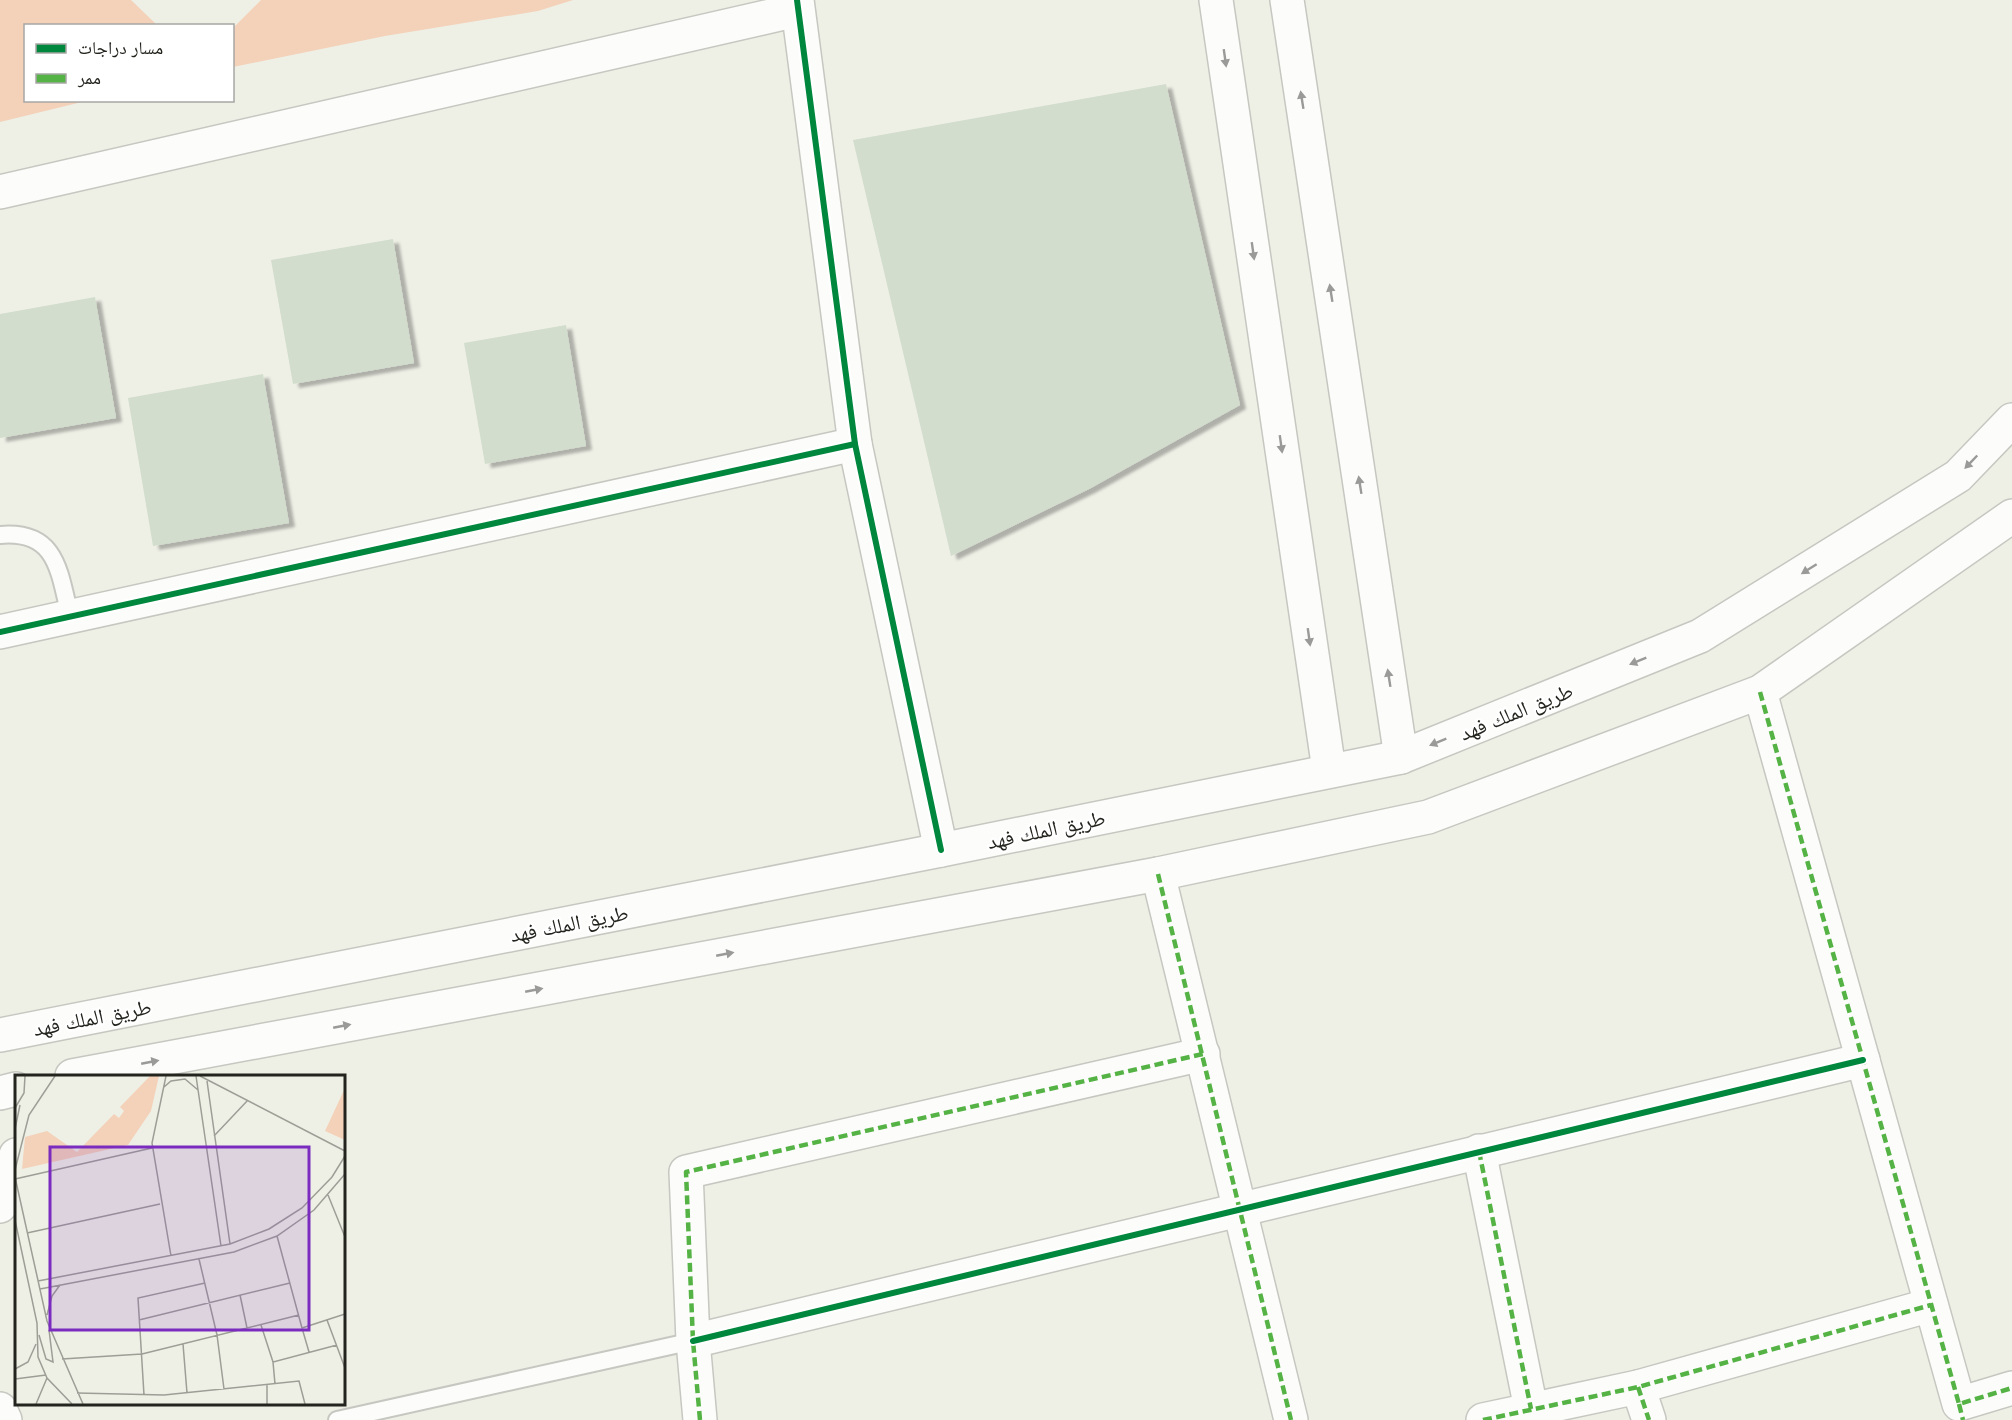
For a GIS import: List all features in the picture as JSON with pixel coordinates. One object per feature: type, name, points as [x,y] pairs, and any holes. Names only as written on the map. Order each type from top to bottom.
[{"type":"street","points":[[1216,0],[1329,770]]},
{"type":"street","points":[[1287,0],[1401,757]]},
{"type":"street","points":[[0,192],[797,5],[855,444],[941,850]]},
{"type":"street","name":"طريق الملك فهد","points":[[0,1035],[1401,757],[1700,636],[1958,476],[2012,420]]},
{"type":"street","points":[[0,632],[855,444]]},
{"type":"street","points":[[82,1075],[1158,874],[1428,818],[1760,692],[2012,516]]},
{"type":"street","points":[[1760,692],[1961,1412],[2012,1388]]},
{"type":"street","points":[[1158,874],[1242,1209],[1291,1420]]},
{"type":"street","points":[[699,1420],[693,1341],[686,1172],[1203,1054]]},
{"type":"street","points":[[693,1341],[1863,1060]]},
{"type":"street","points":[[0,1093],[15,1089]]},
{"type":"street","points":[[1479,1151],[1531,1409]]},
{"type":"street","points":[[0,1206],[15,1158]]},
{"type":"street","points":[[1483,1420],[1638,1387],[1931,1305]]},
{"type":"street","points":[[1638,1387],[1649,1420]]},
{"type":"street","points":[[0,1409],[5,1420]]},
{"type":"lane","points":[[0,535],[22,533],[44,544],[58,569],[70,616]]},
{"type":"lane","points":[[337,1420],[693,1341]]},
{"type":"shaded area","points":[[0,0],[131,0],[156,24],[24,24],[24,102],[82,102],[0,122]]},
{"type":"shaded area","points":[[261,0],[573,0],[538,11],[385,36],[234,67],[234,27]]},
{"type":"building","points":[[1166,84],[1240,405],[1089,489],[951,556],[853,140]]},
{"type":"building","points":[[393,239],[414,363],[293,384],[271,260]]},
{"type":"building","points":[[95,297],[116,418],[0,438],[0,314]]},
{"type":"building","points":[[566,325],[586,446],[485,464],[464,343]]},
{"type":"building","points":[[263,374],[289,523],[153,546],[128,398]]},
{"type":"marked path","points":[[1760,692],[1959,1404],[2012,1388]]},
{"type":"marked path","points":[[1158,874],[1291,1420]]},
{"type":"marked path","points":[[700,1420],[693,1341],[686,1172],[1203,1054]]},
{"type":"marked path","points":[[1479,1151],[1531,1409]]},
{"type":"marked path","points":[[1483,1420],[1638,1387],[1931,1305]]},
{"type":"marked path","points":[[1638,1387],[1649,1420]]},
{"type":"marked path","points":[[1959,1404],[1963,1420]]},
{"type":"cycle path","points":[[797,0],[855,444],[941,850]]},
{"type":"cycle path","points":[[0,632],[855,444]]},
{"type":"cycle path","points":[[693,1341],[1863,1060]]}]
